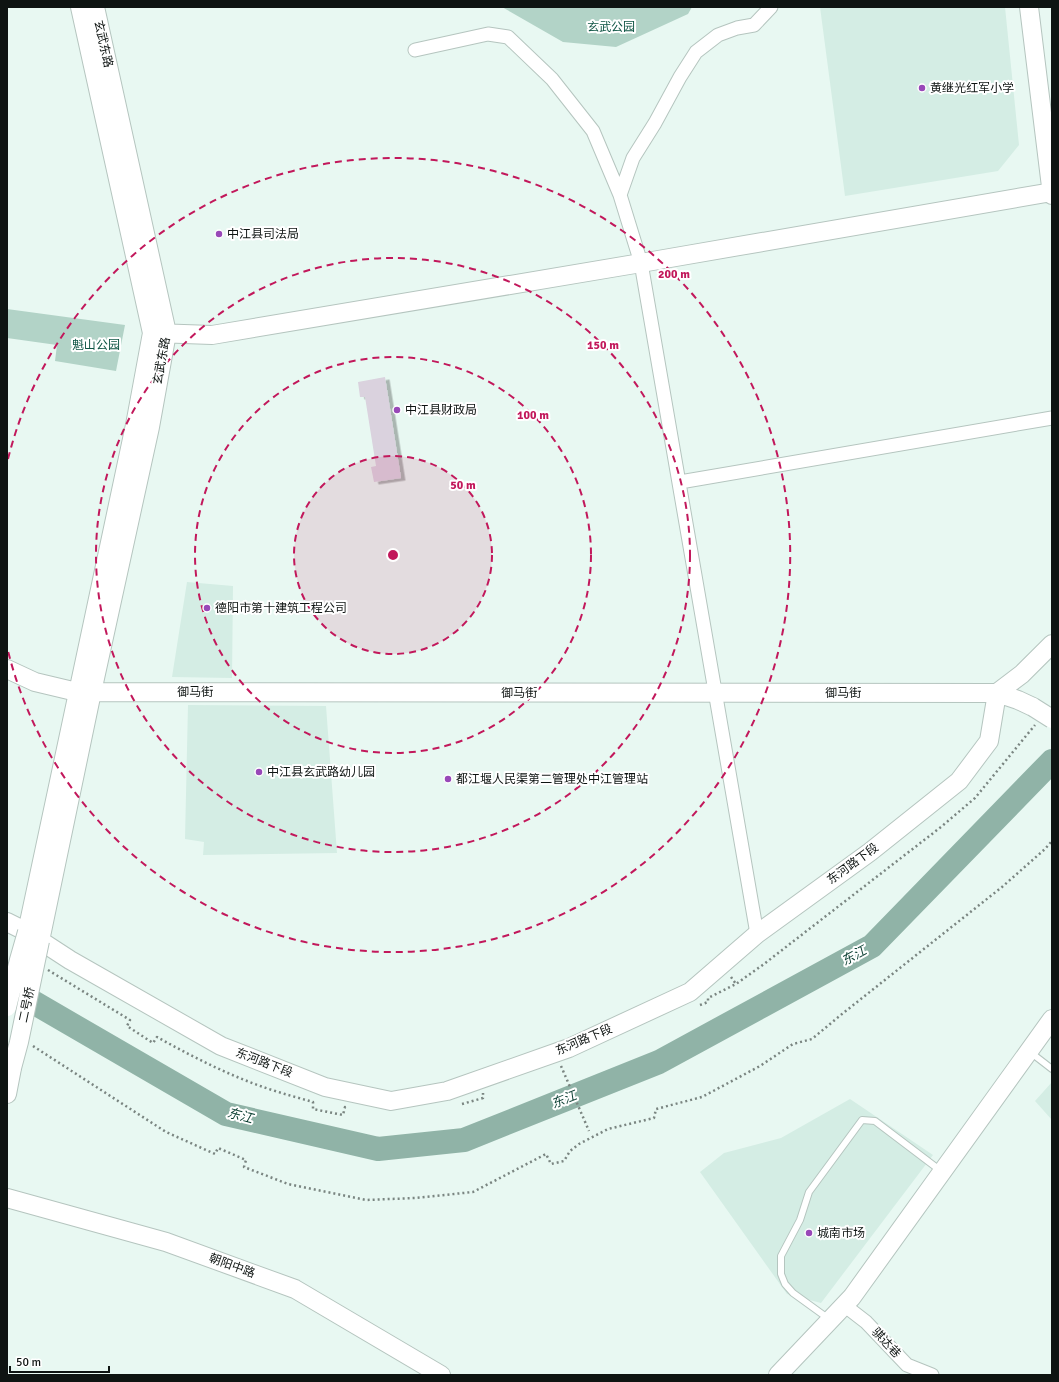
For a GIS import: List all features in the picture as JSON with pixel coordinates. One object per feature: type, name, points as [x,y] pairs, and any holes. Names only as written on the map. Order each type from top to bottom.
[{"type":"street","name":"玄武东路","points":[[80,7],[160,333]]},
{"type":"street","name":"玄武东路","points":[[34,937],[85,692],[150,427],[160,333],[95,7]]},
{"type":"street","points":[[620,195],[633,158],[696,52],[718,35],[737,28],[754,25],[771,7]]},
{"type":"street","points":[[160,333],[212,335],[1052,193],[1030,7]]},
{"type":"street","points":[[415,50],[488,34],[508,37],[552,78],[593,131],[620,195],[641,263],[757,934]]},
{"type":"street","points":[[680,482],[1052,418]]},
{"type":"street","points":[[997,694],[1022,674],[1052,644]]},
{"type":"street","name":"御马街","points":[[7,669],[35,682],[85,692],[997,694],[1018,700],[1041,715]]},
{"type":"street","name":"东河路下段","points":[[7,922],[220,1046],[325,1087],[391,1101],[447,1091],[576,1045],[690,992],[757,934],[870,852],[959,781],[989,741],[997,694]]},
{"type":"street","name":"二号桥","points":[[7,1007],[18,960],[34,937]]},
{"type":"street","name":"二号桥","points":[[7,1094],[19,1042],[34,937]]},
{"type":"street","points":[[778,1375],[852,1297],[1052,1019]]},
{"type":"street","name":"朝阳中路","points":[[7,1198],[166,1242],[295,1289],[441,1375]]},
{"type":"street","name":"骐达巷","points":[[844,1305],[866,1322],[907,1365],[932,1375]]},
{"type":"lane","points":[[1029,1051],[1052,1069]]},
{"type":"lane","points":[[830,1320],[793,1292],[785,1284],[781,1274],[781,1256],[800,1220],[809,1192],[862,1120],[875,1121],[942,1172]]},
{"type":"path","points":[[694,1006],[708,1002],[708,998],[736,984],[941,827],[975,798],[1000,769],[1041,715]]},
{"type":"path","points":[[30,1044],[166,1132],[216,1154],[218,1148],[246,1160],[244,1167],[288,1184],[366,1200],[415,1198],[473,1192],[546,1154],[550,1164],[564,1162],[570,1151],[579,1144],[608,1129],[654,1118],[656,1109],[702,1097],[760,1066],[793,1044],[812,1040],[1002,887],[1052,841]]},
{"type":"path","points":[[46,969],[130,1020],[127,1026],[153,1042],[157,1037],[197,1059],[240,1078],[269,1089],[314,1102],[313,1109],[343,1115],[345,1107],[353,1108]]},
{"type":"path","points":[[731,977],[736,984]]},
{"type":"path","points":[[559,1061],[589,1132]]},
{"type":"path","points":[[461,1104],[483,1098],[483,1089]]},
{"type":"shaded area","name":"黄继光红军小学","points":[[820,7],[1005,7],[1019,145],[998,171],[845,196]]},
{"type":"shaded area","name":"德阳市第十建筑工程公司","points":[[187,582],[233,586],[232,678],[172,677]]},
{"type":"shaded area","name":"中江县玄武路幼儿园","points":[[188,705],[326,706],[337,853],[203,855],[204,842],[185,839]]},
{"type":"shaded area","points":[[1052,1082],[1052,1120],[1035,1101]]},
{"type":"shaded area","name":"城南市场","points":[[850,1099],[933,1155],[821,1303],[787,1294],[700,1172],[724,1153],[781,1138]]},
{"type":"green space","name":"玄武公园","points":[[502,7],[692,7],[688,14],[616,47],[563,42]]},
{"type":"green space","name":"魁山公园","points":[[7,309],[125,325],[116,371],[55,361],[57,345],[7,338]]},
{"type":"building","points":[[385,377],[401,478],[374,482],[371,467],[376,466],[365,397],[360,397],[358,382]]},
{"type":"waterway","name":"东江","points":[[7,987],[226,1114],[378,1149],[464,1140],[659,1062],[872,946],[1052,761]]},
{"type":"place","name":"黄继光红军小学","points":[[922,88]]},
{"type":"place","name":"中江县司法局","points":[[219,234]]},
{"type":"place","name":"中江县财政局","points":[[397,410]]},
{"type":"place","name":"德阳市第十建筑工程公司","points":[[207,608]]},
{"type":"place","name":"中江县玄武路幼儿园","points":[[259,772]]},
{"type":"place","name":"都江堰人民渠第二管理处中江管理站","points":[[448,779]]},
{"type":"place","name":"城南市场","points":[[809,1233]]}]
